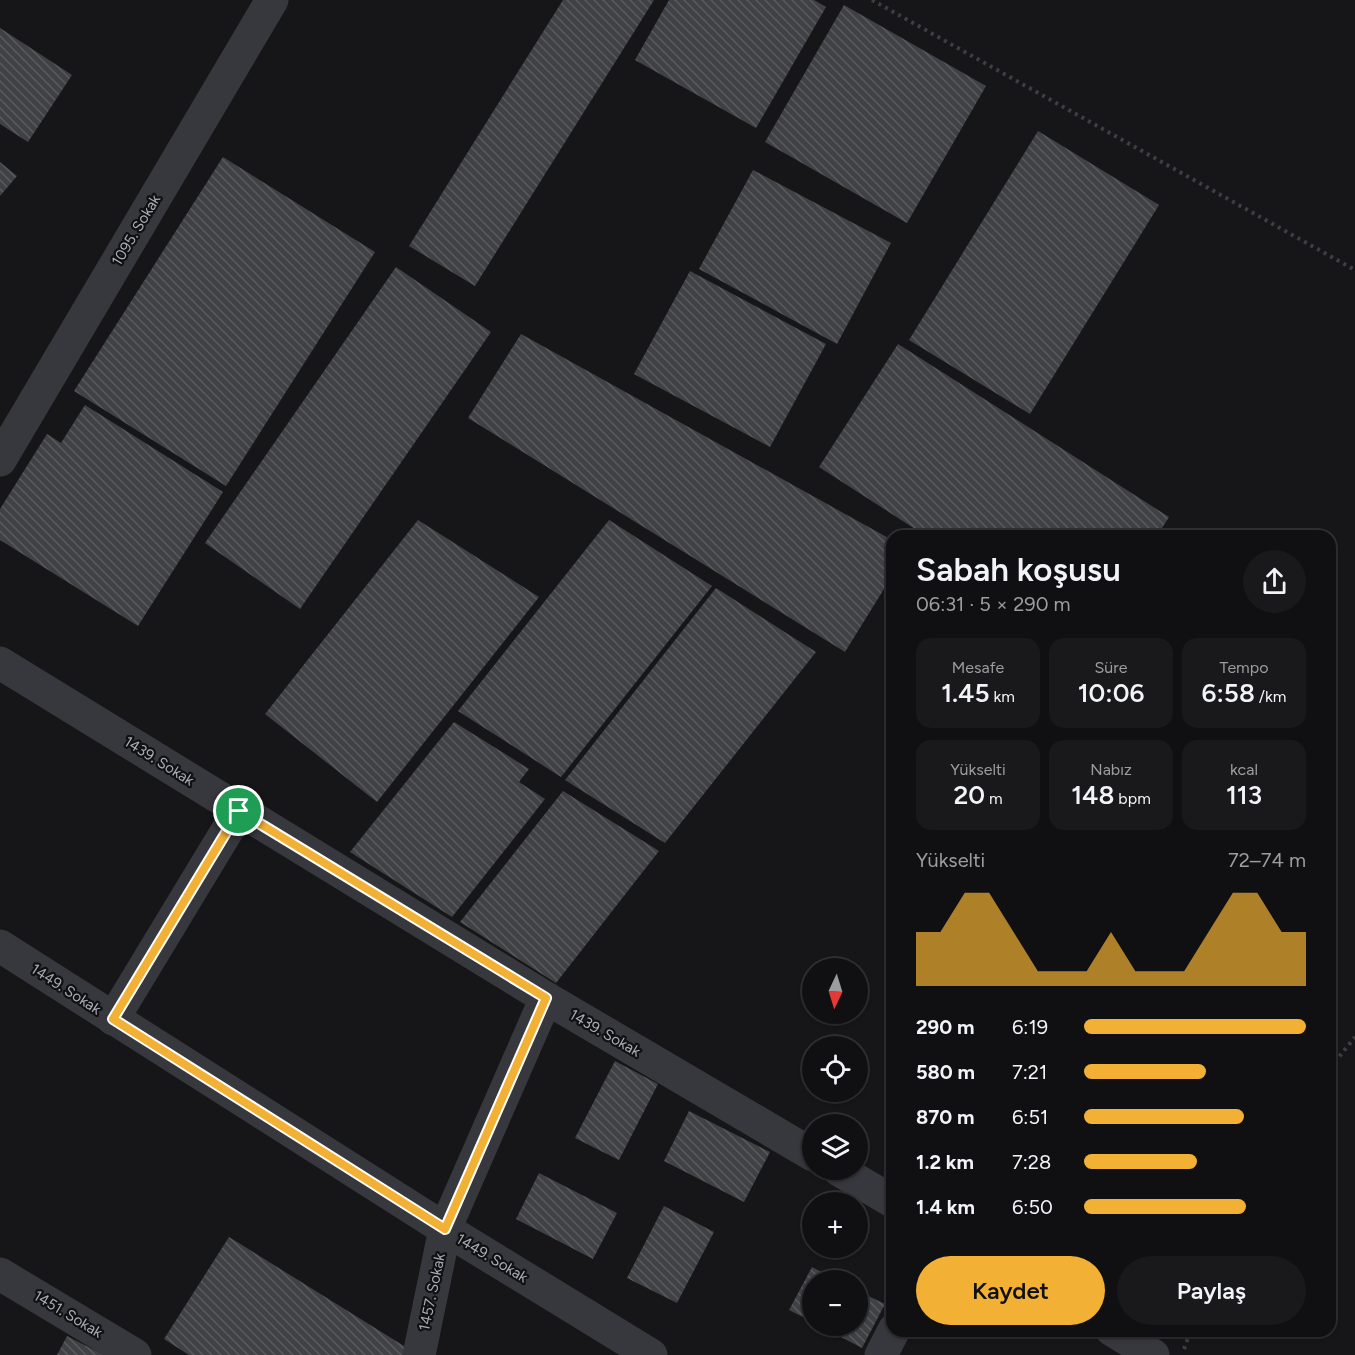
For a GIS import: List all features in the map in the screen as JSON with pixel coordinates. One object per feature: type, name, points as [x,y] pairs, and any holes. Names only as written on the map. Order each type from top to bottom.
[{"type":"street","name":"1095. Sokak","points":[[0,460],[272,0]]},
{"type":"street","name":"1439. Sokak","points":[[0,663],[546,998],[802,1149]]},
{"type":"street","points":[[113,1019],[239,811]]},
{"type":"street","name":"1449. Sokak","points":[[0,946],[445,1229],[651,1355]]},
{"type":"street","name":"1457. Sokak","points":[[419,1355],[445,1229],[546,998]]},
{"type":"street","points":[[856,1180],[886,1197]]},
{"type":"street","name":"1451. Sokak","points":[[0,1274],[135,1355]]},
{"type":"street","points":[[881,1355],[890,1337]]},
{"type":"street","points":[[1123,1337],[1153,1355]]},
{"type":"path","points":[[872,0],[1355,270]]},
{"type":"path","points":[[1336,1061],[1355,1037]]},
{"type":"path","points":[[1182,1355],[1188,1337]]},
{"type":"building","points":[[563,0],[654,0],[475,286],[409,246]]},
{"type":"building","points":[[669,0],[814,0],[826,7],[756,128],[635,60]]},
{"type":"building","points":[[844,5],[986,86],[907,223],[765,142]]},
{"type":"building","points":[[0,28],[72,75],[28,142],[0,124]]},
{"type":"building","points":[[1038,131],[1159,205],[1030,414],[909,340]]},
{"type":"building","points":[[223,157],[375,252],[226,486],[74,391]]},
{"type":"building","points":[[0,162],[17,176],[0,196]]},
{"type":"building","points":[[753,170],[891,243],[837,344],[699,269]]},
{"type":"building","points":[[396,267],[491,332],[300,609],[205,543]]},
{"type":"building","points":[[690,271],[826,344],[770,447],[634,374]]},
{"type":"building","points":[[521,334],[886,537],[886,586],[845,652],[468,418]]},
{"type":"building","points":[[898,344],[1169,517],[1161,530],[917,530],[819,467]]},
{"type":"building","points":[[85,405],[223,492],[138,626],[0,540],[0,509],[47,434],[61,443]]},
{"type":"building","points":[[418,520],[539,597],[377,802],[265,714]]},
{"type":"building","points":[[609,520],[712,586],[561,777],[458,711]]},
{"type":"building","points":[[716,588],[816,652],[665,843],[565,780]]},
{"type":"building","points":[[454,722],[529,769],[519,782],[545,799],[452,917],[350,852]]},
{"type":"building","points":[[563,791],[659,851],[556,983],[460,922]]},
{"type":"building","points":[[615,1061],[658,1084],[619,1160],[575,1138]]},
{"type":"building","points":[[689,1111],[770,1152],[744,1202],[664,1161]]},
{"type":"building","points":[[539,1173],[617,1213],[593,1259],[516,1219]]},
{"type":"building","points":[[664,1206],[714,1232],[677,1303],[627,1278]]},
{"type":"building","points":[[229,1237],[412,1351],[410,1355],[189,1355],[164,1339]]},
{"type":"building","points":[[802,1286],[802,1316],[789,1310]]},
{"type":"building","points":[[868,1296],[885,1304],[862,1348],[839,1336],[868,1336]]},
{"type":"building","points":[[67,1336],[104,1355],[57,1355]]},
{"type":"route","points":[[239,811],[546,998],[445,1229],[113,1019],[239,811]]}]
